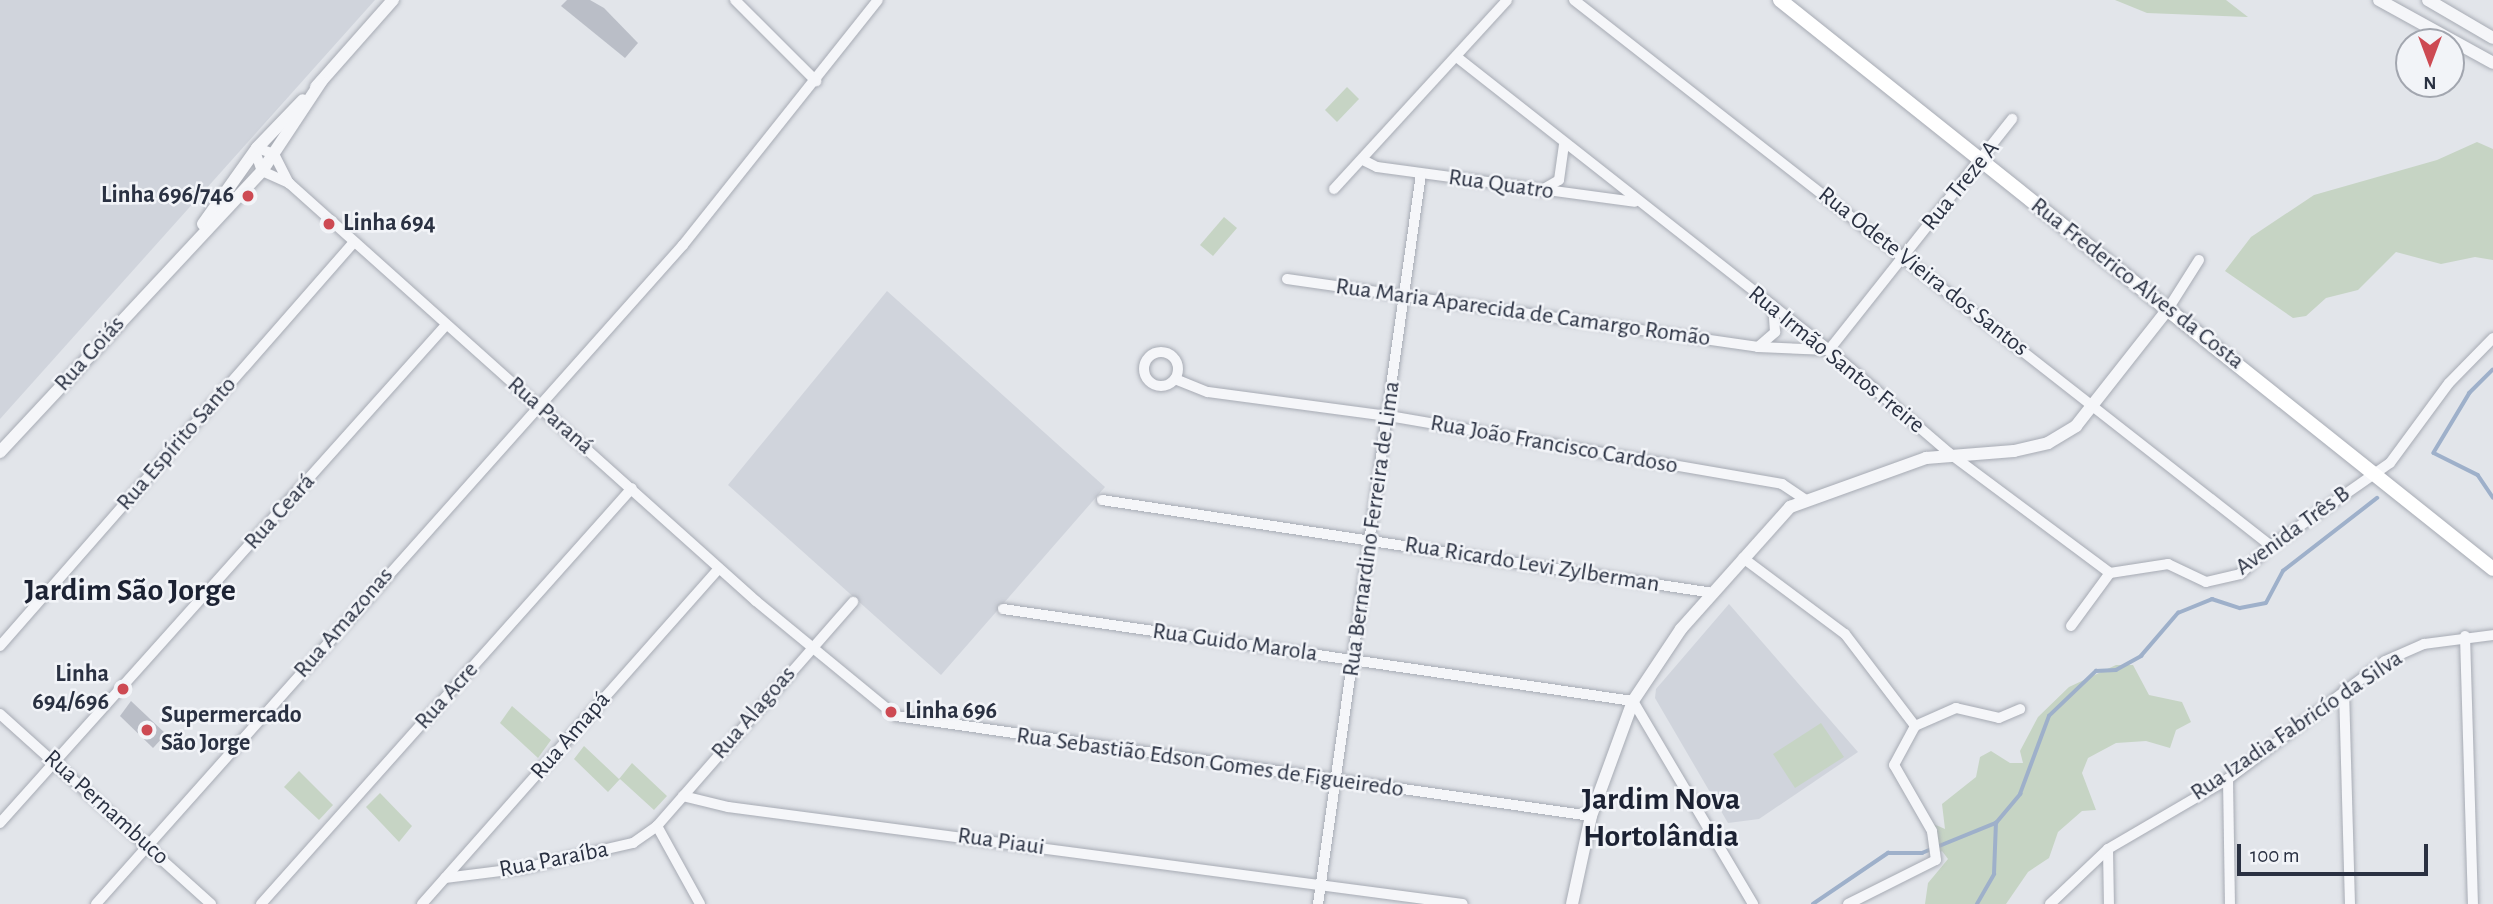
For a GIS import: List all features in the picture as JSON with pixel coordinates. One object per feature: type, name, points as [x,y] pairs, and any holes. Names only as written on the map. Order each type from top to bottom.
[{"type":"main road","name":"Rua Frederico Alves da Costa","points":[[1780,0],[2375,471],[2493,569]]},
{"type":"street","name":"Rua Goiás","points":[[180,255],[256,149],[321,82],[393,0]]},
{"type":"street","points":[[735,0],[817,81]]},
{"type":"street","name":"Rua Amazonas","points":[[96,904],[537,405],[683,245],[817,81],[878,0]]},
{"type":"street","points":[[1334,189],[1365,161],[1507,0]]},
{"type":"street","name":"Rua Odete Vieira dos Santos","points":[[1574,0],[2271,546]]},
{"type":"street","points":[[2379,0],[2493,63]]},
{"type":"street","points":[[2428,0],[2493,38]]},
{"type":"street","name":"Rua Irmão Santos Freire","points":[[1458,58],[1564,145],[1829,350],[1950,453],[2110,573]]},
{"type":"street","name":"Rua Goiás","points":[[0,452],[180,255],[262,171],[321,82]]},
{"type":"street","name":"Rua Treze A","points":[[1829,350],[1903,256],[1983,162],[2012,119]]},
{"type":"street","points":[[1540,191],[1559,180],[1564,145]]},
{"type":"street","points":[[256,149],[274,154]]},
{"type":"street","points":[[256,149],[262,171]]},
{"type":"street","name":"Rua Paraná","points":[[274,154],[289,183]]},
{"type":"street","name":"Rua Quatro","points":[[1365,161],[1421,174],[1638,202]]},
{"type":"street","name":"Rua Paraná","points":[[262,171],[289,183],[811,648]]},
{"type":"street","name":"Rua Bernardino Ferreira de Lima","points":[[1318,904],[1389,416],[1421,174]]},
{"type":"street","name":"Rua Espírito Santo","points":[[0,646],[354,243]]},
{"type":"street","points":[[1572,904],[1591,816],[1633,701],[1653,665],[1742,558],[1790,507],[1950,453],[2014,451],[2048,443],[2076,426],[2168,309],[2199,260]]},
{"type":"street","name":"Rua Maria Aparecida de Camargo Romão","points":[[1287,279],[1758,347],[1829,350]]},
{"type":"street","points":[[1758,347],[1775,332],[1773,306]]},
{"type":"street","name":"Rua Ceará","points":[[0,823],[446,325]]},
{"type":"street","name":"Avenida Três B","points":[[2110,573],[2168,564],[2190,578],[2223,579],[2240,574],[2271,546],[2390,463],[2449,383],[2493,338]]},
{"type":"street","name":"Rua João Francisco Cardoso","points":[[1175,379],[1208,392],[1389,416],[1782,484],[1806,500]]},
{"type":"street","name":"Rua Acre","points":[[261,904],[632,488]]},
{"type":"street","name":"Rua Ricardo Levi Zylberman","points":[[1102,500],[1713,593]]},
{"type":"street","points":[[1742,558],[1845,634],[1914,726]]},
{"type":"street","name":"Rua Amapá","points":[[422,904],[719,568]]},
{"type":"street","points":[[2071,626],[2110,573]]},
{"type":"street","name":"Rua Alagoas","points":[[657,826],[853,602]]},
{"type":"street","name":"Rua Guido Marola","points":[[1003,609],[1633,701]]},
{"type":"street","name":"Rua Izadia Fabricío da Silva","points":[[2050,904],[2108,849],[2228,779],[2344,690],[2404,651],[2465,636],[2493,635]]},
{"type":"street","points":[[2465,636],[2473,904]]},
{"type":"street","name":"Rua Sebastião Edson Gomes de Figueiredo","points":[[811,648],[896,716],[1591,816]]},
{"type":"street","points":[[2344,690],[2350,904]]},
{"type":"street","points":[[1633,701],[1753,904]]},
{"type":"street","points":[[1848,904],[1933,863],[1937,855],[1932,831],[1894,765],[1914,726],[1956,708],[1999,718],[2020,709]]},
{"type":"street","name":"Rua Pernambuco","points":[[0,714],[211,904]]},
{"type":"street","points":[[2228,779],[2230,904]]},
{"type":"street","name":"Rua Piaui","points":[[683,796],[728,807],[1463,904]]},
{"type":"street","points":[[657,826],[700,904]]},
{"type":"street","name":"Rua Paraíba","points":[[445,878],[607,851],[657,826]]},
{"type":"street","points":[[2108,849],[2109,904]]},
{"type":"shaded area","points":[[0,0],[375,0],[0,419]]},
{"type":"shaded area","points":[[887,291],[1105,487],[941,675],[728,485]]},
{"type":"shaded area","points":[[1729,604],[1858,752],[1759,819],[1728,823],[1655,698],[1656,689]]},
{"type":"green space","points":[[2115,0],[2226,0],[2248,17],[2147,13]]},
{"type":"green space","points":[[1347,87],[1359,99],[1337,122],[1325,110]]},
{"type":"green space","points":[[2477,142],[2493,149],[2493,260],[2475,257],[2441,264],[2396,252],[2358,290],[2326,298],[2306,316],[2293,318],[2225,271],[2251,237],[2314,195],[2437,160]]},
{"type":"green space","points":[[1224,217],[1237,228],[1213,256],[1200,245]]},
{"type":"green space","points":[[2116,665],[2133,665],[2149,695],[2182,702],[2191,722],[2176,730],[2170,748],[2146,741],[2116,743],[2088,758],[2082,773],[2096,810],[2082,811],[2058,832],[2049,858],[2028,872],[2006,904],[1925,904],[1928,883],[1948,859],[1942,851],[1932,856],[1929,822],[1945,829],[1942,804],[1976,777],[1980,757],[1991,751],[2010,763],[2023,763],[2020,751],[2038,717],[2069,687]]},
{"type":"green space","points":[[512,706],[551,740],[538,758],[500,723]]},
{"type":"green space","points":[[1821,723],[1844,757],[1795,788],[1773,754]]},
{"type":"green space","points":[[584,746],[619,779],[632,763],[667,796],[654,810],[620,779],[608,792],[574,759]]},
{"type":"green space","points":[[299,771],[333,805],[319,820],[284,787]]},
{"type":"green space","points":[[380,793],[412,826],[399,842],[366,807]]},
{"type":"building","points":[[567,0],[590,0],[604,8],[638,43],[625,58],[561,6]]},
{"type":"building","name":"Supermercado São Jorge","points":[[131,701],[166,734],[153,748],[120,716]]},
{"type":"waterway","points":[[2493,370],[2470,393],[2434,453],[2478,475],[2493,497]]},
{"type":"waterway","points":[[1813,904],[1888,853],[1922,853],[1996,823],[2020,794],[2049,716],[2096,671],[2116,670],[2141,656],[2178,613],[2212,599],[2240,608],[2266,603],[2283,571],[2377,498]]},
{"type":"waterway","points":[[1977,904],[1994,874],[1996,823]]},
{"type":"place","name":"Linha 696/746","points":[[248,196]]},
{"type":"place","name":"Linha 694","points":[[329,224]]},
{"type":"place","name":"Linha 694/696","points":[[123,689]]},
{"type":"place","name":"Linha 696","points":[[891,712]]},
{"type":"place","name":"Supermercado São Jorge","points":[[147,730]]},
{"type":"district","name":"Jardim São Jorge","points":[[130,590]]},
{"type":"district","name":"Jardim Nova Hortolândia","points":[[1661,818]]}]
